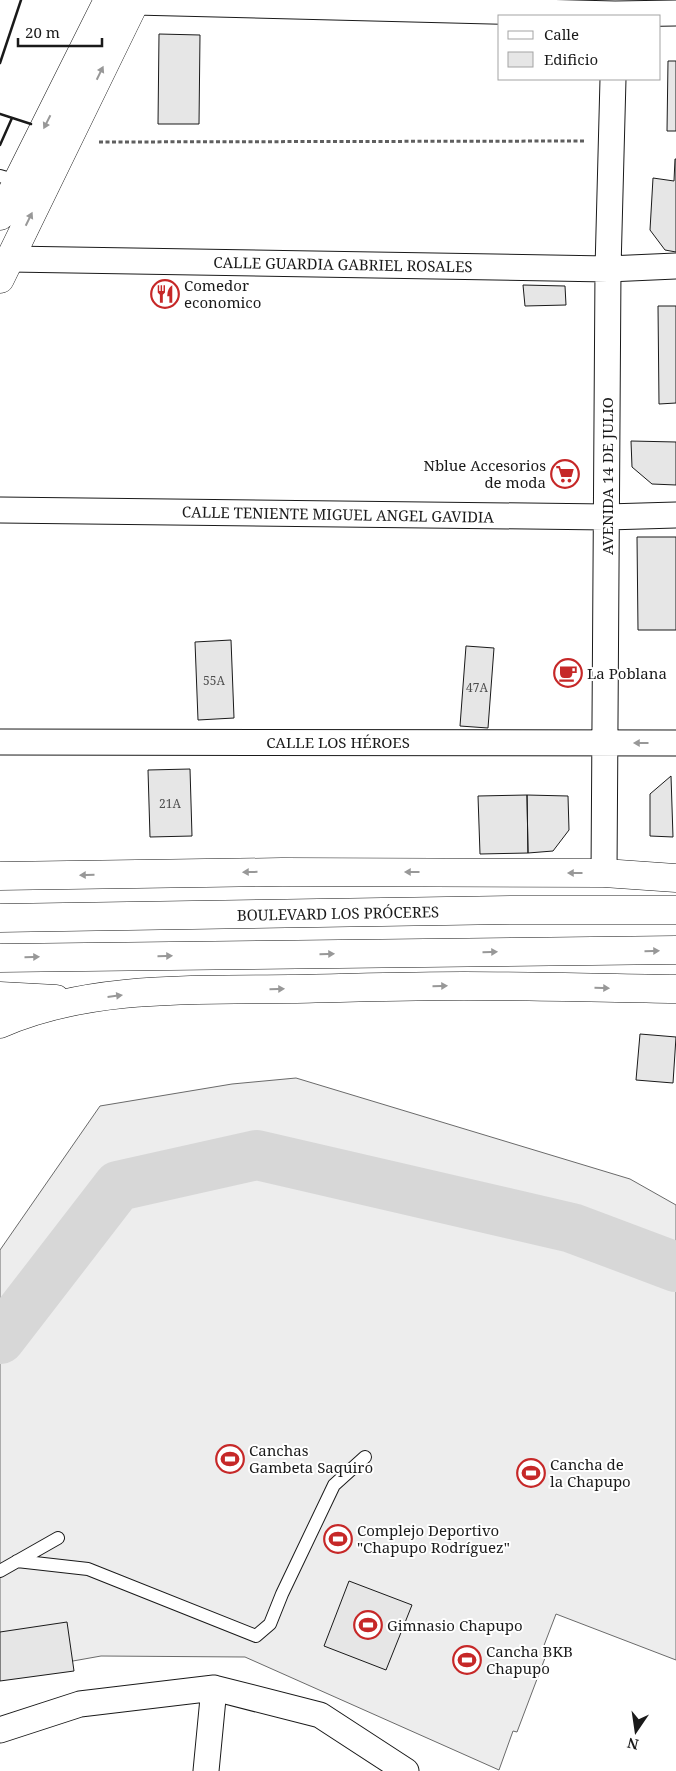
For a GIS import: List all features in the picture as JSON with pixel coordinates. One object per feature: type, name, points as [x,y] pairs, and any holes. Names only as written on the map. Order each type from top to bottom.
[{"type":"main road","points":[[0,216],[9,179],[108,0]]},
{"type":"main road","points":[[3,264],[136,1]]},
{"type":"main road","points":[[0,876],[282,872],[604,873],[676,878]]},
{"type":"main road","name":"BOULEVARD LOS PRÓCERES","points":[[0,918],[524,910],[676,910]]},
{"type":"main road","points":[[0,958],[676,950]]},
{"type":"main road","points":[[0,996],[76,1000],[131,994],[201,990],[464,986],[676,989]]},
{"type":"main road","points":[[0,1024],[15,1017],[76,1000]]},
{"type":"street","points":[[136,1],[616,10],[676,13]]},
{"type":"street","name":"AVENIDA 14 DE JULIO","points":[[604,873],[608,517],[608,269],[613,80]]},
{"type":"street","name":"CALLE GUARDIA GABRIEL ROSALES","points":[[3,264],[608,269],[676,266]]},
{"type":"street","name":"CALLE TENIENTE MIGUEL ANGEL GAVIDIA","points":[[0,510],[608,517],[676,515]]},
{"type":"street","name":"CALLE LOS HÉROES","points":[[0,742],[676,743]]},
{"type":"street","points":[[0,1730],[80,1704],[214,1688],[320,1715],[406,1771]]},
{"type":"street","points":[[206,1771],[214,1688]]},
{"type":"lane","points":[[17,1562],[88,1569],[256,1636],[270,1624],[282,1594],[334,1485],[365,1457]]},
{"type":"lane","points":[[0,1571],[58,1538]]},
{"type":"path","points":[[66,142],[611,141]]},
{"type":"shaded area","name":"Complejo Deportivo \"Chapupo Rodríguez\"","points":[[296,1078],[630,1179],[676,1205],[676,1660],[556,1614],[543,1648],[548,1650],[517,1732],[513,1731],[499,1770],[245,1657],[101,1656],[0,1674],[0,1250],[100,1106],[232,1084]]},
{"type":"building","points":[[159,34],[200,35],[199,124],[158,124]]},
{"type":"building","points":[[668,61],[676,61],[676,131],[667,131]]},
{"type":"building","points":[[675,159],[676,252],[665,250],[650,230],[653,178],[674,181]]},
{"type":"building","points":[[523,285],[565,286],[566,305],[525,306]]},
{"type":"building","points":[[658,306],[676,306],[676,403],[659,404]]},
{"type":"building","points":[[631,441],[676,442],[676,485],[652,484],[632,467]]},
{"type":"building","points":[[637,537],[676,537],[676,630],[638,630]]},
{"type":"building","points":[[231,640],[234,718],[198,720],[195,642]]},
{"type":"building","points":[[466,646],[494,648],[488,728],[460,726]]},
{"type":"building","points":[[190,769],[192,836],[150,837],[148,770]]},
{"type":"building","points":[[671,776],[673,837],[650,836],[650,794]]},
{"type":"building","points":[[527,795],[568,796],[569,830],[553,851],[528,853]]},
{"type":"building","points":[[527,795],[528,853],[480,854],[478,796]]},
{"type":"building","points":[[640,1034],[676,1037],[673,1083],[636,1080]]},
{"type":"building","name":"Gimnasio Chapupo","points":[[349,1581],[412,1605],[386,1670],[324,1646]]},
{"type":"building","points":[[67,1622],[74,1671],[0,1681],[0,1632]]},
{"type":"waterway","points":[[0,1339],[118,1186],[257,1155],[572,1228],[676,1267]]},
{"type":"wall","points":[[0,63],[21,0]]},
{"type":"wall","points":[[0,114],[31,124]]},
{"type":"wall","points":[[0,145],[12,118]]},
{"type":"place","name":"Comedor economico","points":[[165,294]]},
{"type":"place","name":"Nblue Accesorios de moda","points":[[565,474]]},
{"type":"place","name":"La Poblana","points":[[568,673]]},
{"type":"place","name":"Canchas Gambeta Saquiro","points":[[230,1459]]},
{"type":"place","name":"Cancha de la Chapupo","points":[[531,1473]]},
{"type":"place","name":"Complejo Deportivo \"Chapupo Rodríguez\"","points":[[338,1539]]},
{"type":"place","name":"Gimnasio Chapupo","points":[[368,1625]]},
{"type":"place","name":"Cancha BKB Chapupo","points":[[467,1660]]}]
